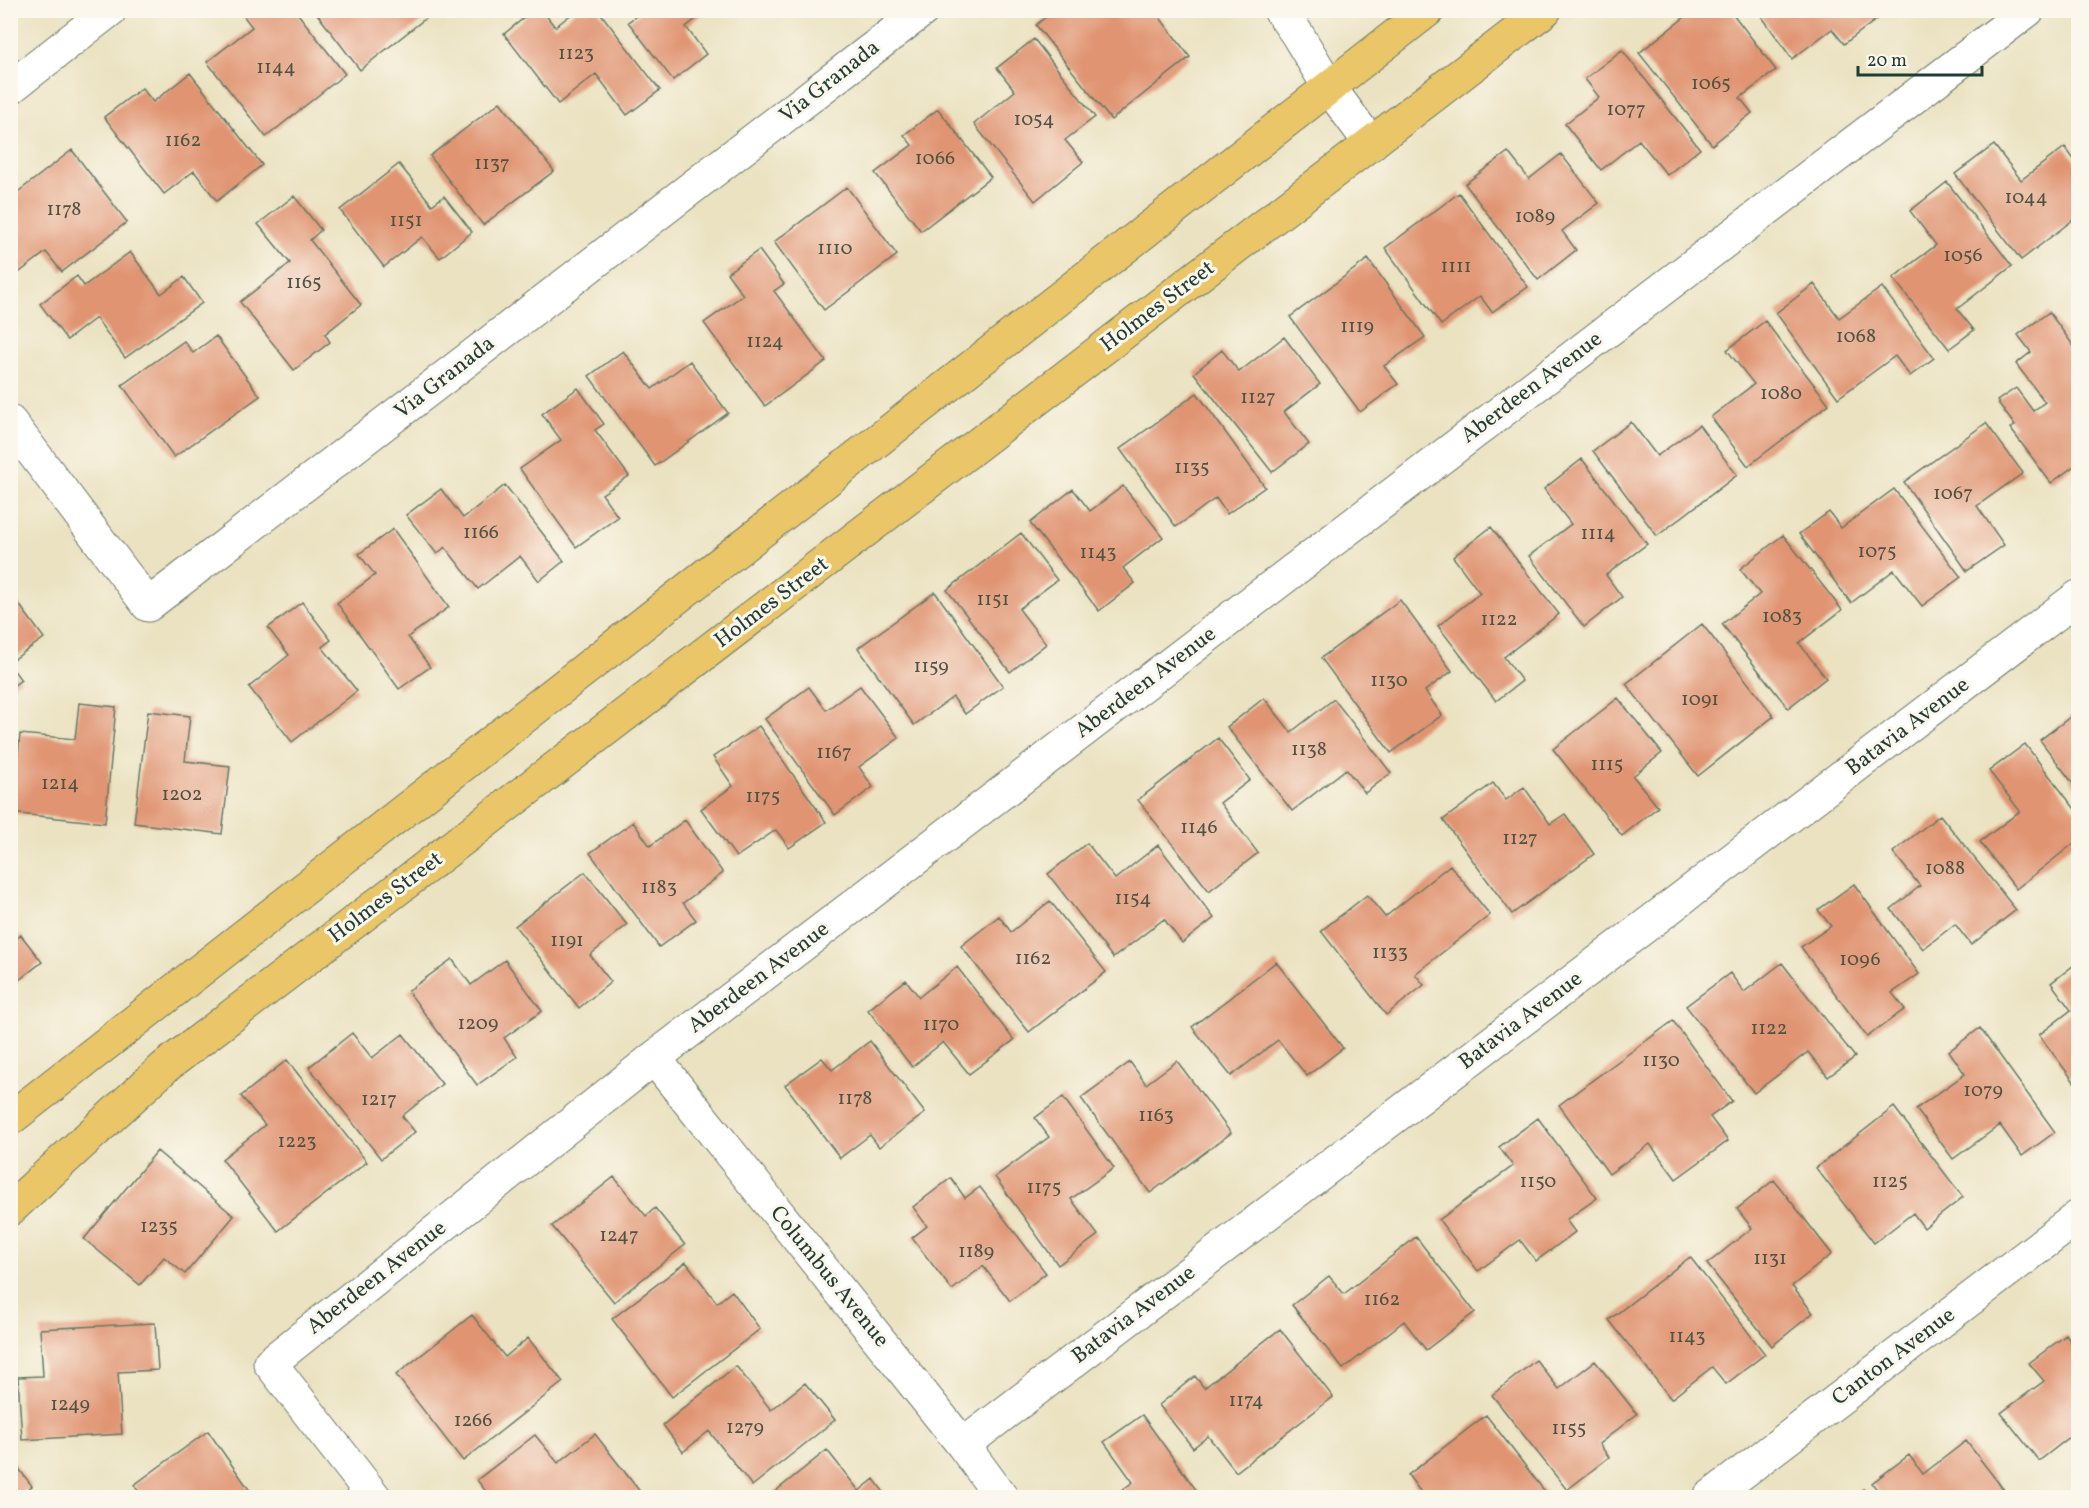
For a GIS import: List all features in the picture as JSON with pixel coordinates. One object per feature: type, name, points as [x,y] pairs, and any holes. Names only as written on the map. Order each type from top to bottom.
[{"type":"main road","points":[[10,1119],[1428,10]]},
{"type":"main road","name":"Holmes Street","points":[[10,1209],[165,1067],[1545,10]]},
{"type":"street","points":[[10,88],[110,10]]},
{"type":"street","name":"Via Granada","points":[[10,422],[148,605],[923,10]]},
{"type":"street","points":[[1280,10],[1329,87],[1371,144]]},
{"type":"street","name":"Aberdeen Avenue","points":[[375,1497],[270,1363],[654,1058],[2028,10]]},
{"type":"street","name":"Batavia Avenue","points":[[963,1445],[2079,597]]},
{"type":"street","name":"Columbus Avenue","points":[[654,1058],[1002,1497]]},
{"type":"street","name":"Canton Avenue","points":[[1709,1497],[2079,1217]]},
{"type":"building","points":[[239,10],[295,10],[345,74],[266,137],[207,62],[252,27]]},
{"type":"building","points":[[314,10],[436,10],[360,70]]},
{"type":"building","points":[[534,10],[542,10],[555,27],[577,10],[598,10],[660,90],[627,115],[596,74],[558,104],[504,34]]},
{"type":"building","points":[[637,10],[707,10],[686,27],[706,54],[673,80],[628,22],[639,14]]},
{"type":"building","points":[[1054,10],[1086,10],[1088,14],[1093,10],[1154,10],[1190,57],[1111,120],[1036,25]]},
{"type":"building","points":[[1694,10],[1730,10],[1776,70],[1740,98],[1752,113],[1712,145],[1639,53]]},
{"type":"building","points":[[1757,10],[1877,10],[1881,16],[1844,44],[1832,29],[1792,59]]},
{"type":"building","points":[[1034,39],[1095,117],[1065,140],[1083,162],[1035,201],[974,124],[1015,91],[997,68]]},
{"type":"building","points":[[1622,50],[1700,149],[1667,175],[1639,140],[1601,170],[1565,124],[1599,97],[1585,79]]},
{"type":"building","points":[[190,73],[262,165],[217,201],[194,171],[164,194],[104,117],[142,88],[153,102]]},
{"type":"building","points":[[500,102],[554,171],[483,225],[430,156]]},
{"type":"building","points":[[938,109],[991,177],[921,231],[875,173],[912,145],[904,135]]},
{"type":"building","points":[[1994,145],[2021,180],[2065,147],[2078,165],[2078,216],[2021,260],[1955,174]]},
{"type":"building","points":[[72,150],[127,222],[62,272],[46,252],[12,278],[10,276],[10,198]]},
{"type":"building","points":[[1508,152],[1529,179],[1561,154],[1599,203],[1562,231],[1576,250],[1538,280],[1465,184]]},
{"type":"building","points":[[399,164],[432,205],[444,196],[472,232],[440,258],[422,237],[384,267],[340,210]]},
{"type":"building","points":[[1947,182],[2012,266],[1957,309],[1974,330],[1949,349],[1893,278],[1936,245],[1910,211]]},
{"type":"building","points":[[847,187],[897,255],[824,310],[774,242]]},
{"type":"building","points":[[1459,193],[1528,287],[1492,312],[1480,296],[1441,325],[1385,248]]},
{"type":"building","points":[[294,196],[321,230],[310,240],[361,305],[325,334],[330,342],[294,370],[240,302],[290,263],[258,224]]},
{"type":"building","points":[[759,250],[784,284],[774,291],[826,361],[765,406],[704,323],[743,295],[727,273]]},
{"type":"building","points":[[130,252],[161,294],[184,277],[202,303],[125,358],[96,318],[67,340],[40,304],[77,276],[84,286]]},
{"type":"building","points":[[1368,259],[1425,337],[1384,366],[1398,384],[1360,412],[1290,317]]},
{"type":"building","points":[[1814,284],[1839,318],[1882,287],[1934,358],[1910,376],[1895,356],[1838,398],[1776,313]]},
{"type":"building","points":[[2049,312],[2078,352],[2078,463],[2051,483],[2010,428],[2015,426],[1997,401],[2016,388],[2033,411],[2045,402],[2016,364],[2031,352],[2018,335]]},
{"type":"building","points":[[1765,321],[1829,404],[1748,466],[1711,417],[1754,384],[1727,350]]},
{"type":"building","points":[[216,336],[260,396],[174,457],[122,385],[184,341],[193,353]]},
{"type":"building","points":[[1284,337],[1320,384],[1284,412],[1309,444],[1272,472],[1194,373],[1222,350],[1239,372]]},
{"type":"building","points":[[623,351],[652,389],[690,361],[728,413],[655,466],[589,376]]},
{"type":"building","points":[[578,388],[604,424],[595,430],[629,476],[602,494],[618,517],[576,547],[520,469],[561,440],[542,414]]},
{"type":"building","points":[[1197,393],[1265,487],[1227,514],[1216,498],[1176,527],[1120,449]]},
{"type":"building","points":[[1631,422],[1657,456],[1699,425],[1737,475],[1657,536],[1593,451]]},
{"type":"building","points":[[1986,423],[2023,473],[1977,506],[2004,545],[1967,571],[1904,482]]},
{"type":"building","points":[[1582,459],[1647,544],[1606,575],[1622,597],[1584,627],[1529,556],[1571,524],[1544,489]]},
{"type":"building","points":[[505,485],[564,561],[539,581],[520,556],[478,589],[445,547],[437,554],[406,515],[441,489],[463,518]]},
{"type":"building","points":[[1123,486],[1163,537],[1123,568],[1135,583],[1099,611],[1030,523],[1073,489],[1090,511]]},
{"type":"building","points":[[1894,489],[1961,577],[1922,606],[1894,570],[1851,603],[1799,534],[1829,512],[1841,528]]},
{"type":"building","points":[[1491,527],[1559,614],[1504,657],[1522,681],[1496,701],[1438,626],[1480,593],[1453,557]]},
{"type":"building","points":[[393,529],[449,607],[408,637],[430,667],[399,689],[337,603],[375,575],[359,554]]},
{"type":"building","points":[[1021,533],[1057,580],[1019,609],[1046,644],[1010,672],[947,590]]},
{"type":"building","points":[[1783,535],[1842,610],[1799,643],[1826,678],[1788,708],[1722,624],[1760,594],[1740,569]]},
{"type":"building","points":[[10,592],[44,638],[10,662]]},
{"type":"building","points":[[935,592],[1003,686],[965,714],[953,697],[914,725],[858,648]]},
{"type":"building","points":[[1400,600],[1452,671],[1425,691],[1442,715],[1391,753],[1321,658]]},
{"type":"building","points":[[302,602],[331,640],[322,647],[357,691],[292,742],[249,687],[289,655],[268,628]]},
{"type":"building","points":[[1702,624],[1774,716],[1698,776],[1626,684]]},
{"type":"building","points":[[10,665],[21,680],[10,688]]},
{"type":"building","points":[[860,686],[899,738],[859,767],[873,787],[835,815],[765,719],[809,687],[826,710]]},
{"type":"building","points":[[1264,698],[1291,732],[1334,699],[1391,773],[1365,793],[1346,769],[1292,811],[1227,727]]},
{"type":"building","points":[[1618,698],[1662,753],[1633,776],[1658,807],[1622,836],[1553,749]]},
{"type":"building","points":[[79,703],[116,707],[105,823],[10,813],[10,755],[18,755],[20,734],[75,739]]},
{"type":"building","points":[[148,711],[190,716],[185,761],[230,766],[222,834],[134,823]]},
{"type":"building","points":[[2074,714],[2078,720],[2078,790],[2040,740]]},
{"type":"building","points":[[759,726],[826,822],[789,848],[776,830],[736,857],[701,809],[733,786],[713,757]]},
{"type":"building","points":[[1218,738],[1250,780],[1220,803],[1258,853],[1209,891],[1138,800]]},
{"type":"building","points":[[2025,744],[2078,813],[2078,840],[2016,889],[1980,842],[2020,811],[1989,771]]},
{"type":"building","points":[[1493,783],[1506,800],[1524,787],[1550,824],[1565,814],[1594,854],[1512,914],[1443,820]]},
{"type":"building","points":[[1940,815],[2016,910],[1971,945],[1955,924],[1923,949],[1891,909],[1920,886],[1893,852]]},
{"type":"building","points":[[685,820],[723,873],[683,903],[696,920],[659,947],[590,853],[633,822],[650,846]]},
{"type":"building","points":[[1087,843],[1115,879],[1158,845],[1214,918],[1182,943],[1164,919],[1113,958],[1048,874]]},
{"type":"building","points":[[1450,865],[1490,915],[1415,974],[1424,985],[1386,1015],[1321,931],[1367,895],[1385,917]]},
{"type":"building","points":[[585,872],[627,925],[590,955],[611,982],[579,1008],[515,926]]},
{"type":"building","points":[[1854,884],[1919,974],[1892,993],[1905,1009],[1867,1037],[1801,947],[1831,926],[1818,910]]},
{"type":"building","points":[[1050,901],[1106,972],[1029,1032],[961,946],[999,916],[1011,932]]},
{"type":"building","points":[[21,935],[42,962],[10,987],[10,940],[12,942]]},
{"type":"building","points":[[452,959],[471,985],[505,960],[542,1011],[504,1038],[517,1057],[477,1085],[408,991]]},
{"type":"building","points":[[1276,962],[1343,1048],[1307,1076],[1278,1040],[1231,1076],[1192,1027]]},
{"type":"building","points":[[2078,962],[2078,1087],[2039,1035],[2071,1010],[2051,983]]},
{"type":"building","points":[[1782,963],[1855,1057],[1828,1077],[1808,1052],[1754,1093],[1686,1006],[1730,973],[1744,992]]},
{"type":"building","points":[[957,967],[1014,1040],[969,1074],[943,1042],[912,1067],[868,1010],[906,980],[919,997]]},
{"type":"building","points":[[1673,1021],[1732,1101],[1710,1117],[1728,1141],[1676,1179],[1650,1144],[1609,1174],[1559,1105]]},
{"type":"building","points":[[1980,1028],[2055,1132],[2022,1156],[2000,1125],[1953,1159],[1916,1109],[1965,1074],[1949,1051]]},
{"type":"building","points":[[352,1033],[372,1058],[403,1034],[442,1084],[402,1116],[415,1132],[381,1159],[309,1067]]},
{"type":"building","points":[[870,1041],[925,1113],[879,1147],[870,1135],[840,1158],[785,1085],[822,1058],[832,1070]]},
{"type":"building","points":[[287,1060],[367,1162],[278,1231],[222,1159],[265,1125],[241,1096]]},
{"type":"building","points":[[1177,1061],[1231,1133],[1150,1193],[1081,1098],[1130,1062],[1146,1084]]},
{"type":"building","points":[[1063,1097],[1114,1168],[1071,1199],[1098,1235],[1058,1265],[995,1177],[1049,1137],[1035,1118]]},
{"type":"building","points":[[1894,1107],[1963,1197],[1924,1228],[1913,1213],[1874,1243],[1816,1168]]},
{"type":"building","points":[[1538,1118],[1597,1198],[1566,1220],[1575,1232],[1536,1261],[1520,1240],[1478,1271],[1439,1220],[1513,1166],[1499,1147]]},
{"type":"building","points":[[157,1151],[234,1216],[185,1274],[164,1257],[140,1285],[84,1239]]},
{"type":"building","points":[[614,1177],[646,1216],[655,1208],[685,1245],[614,1302],[552,1226]]},
{"type":"building","points":[[951,1178],[965,1198],[980,1187],[1046,1273],[1010,1301],[983,1266],[952,1290],[912,1238],[927,1226],[913,1207]]},
{"type":"building","points":[[1774,1180],[1832,1254],[1792,1286],[1813,1313],[1772,1346],[1707,1264],[1752,1228],[1737,1209]]},
{"type":"building","points":[[1416,1237],[1475,1312],[1426,1350],[1404,1321],[1343,1369],[1292,1305],[1329,1276],[1344,1294]]},
{"type":"building","points":[[1690,1257],[1765,1354],[1726,1384],[1712,1367],[1671,1399],[1609,1320]]},
{"type":"building","points":[[686,1262],[717,1303],[732,1291],[760,1329],[672,1397],[612,1319]]},
{"type":"building","points":[[472,1315],[505,1357],[528,1338],[563,1382],[463,1461],[396,1375]]},
{"type":"building","points":[[155,1323],[158,1370],[118,1372],[122,1434],[22,1440],[18,1377],[43,1376],[40,1329]]},
{"type":"building","points":[[1280,1329],[1333,1397],[1236,1472],[1208,1436],[1193,1448],[1159,1405],[1195,1376],[1204,1388]]},
{"type":"building","points":[[2066,1335],[2078,1352],[2078,1439],[2075,1433],[2039,1461],[2001,1413],[2044,1381],[2029,1363]]},
{"type":"building","points":[[1536,1360],[1559,1389],[1595,1361],[1637,1414],[1599,1444],[1609,1457],[1567,1490],[1492,1395]]},
{"type":"building","points":[[736,1366],[771,1410],[805,1383],[835,1420],[752,1486],[709,1431],[683,1452],[663,1425]]},
{"type":"building","points":[[1142,1415],[1202,1498],[1111,1498],[1133,1482],[1104,1442]]},
{"type":"building","points":[[1486,1415],[1550,1498],[1425,1498],[1408,1475]]},
{"type":"building","points":[[208,1431],[255,1498],[143,1498],[134,1485]]},
{"type":"building","points":[[595,1434],[641,1493],[635,1498],[491,1498],[477,1480],[535,1435],[558,1463]]},
{"type":"building","points":[[1966,1441],[2004,1490],[1994,1498],[1883,1498],[1872,1483],[1909,1455],[1923,1474]]},
{"type":"building","points":[[827,1450],[859,1491],[874,1479],[888,1498],[767,1498]]},
{"type":"building","points":[[10,1457],[32,1486],[16,1498],[10,1498]]},
{"type":"building","points":[[1863,1489],[1870,1498],[1852,1498]]}]
